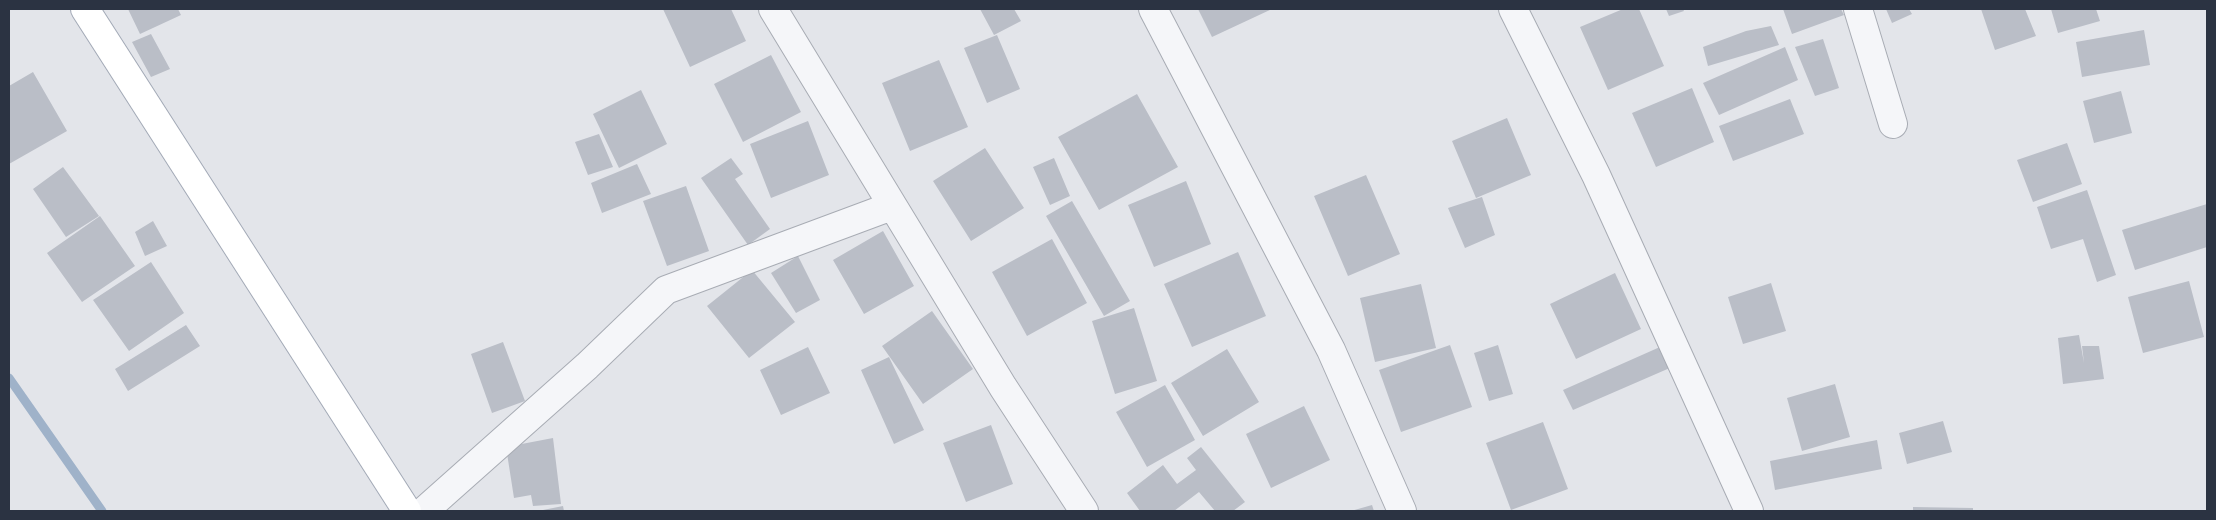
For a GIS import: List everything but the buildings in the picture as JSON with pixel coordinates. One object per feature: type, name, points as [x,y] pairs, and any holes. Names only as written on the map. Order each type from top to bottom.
[{"type":"main road","points":[[85,9],[407,511]]},
{"type":"street","points":[[773,9],[1003,387],[1084,511]]},
{"type":"street","points":[[1153,9],[1331,350],[1402,511]]},
{"type":"street","points":[[1513,9],[1596,175],[1749,511]]},
{"type":"street","points":[[1858,9],[1894,124]]},
{"type":"street","points":[[424,511],[587,366],[666,290],[892,206]]},
{"type":"waterway","points":[[9,378],[102,511]]}]
